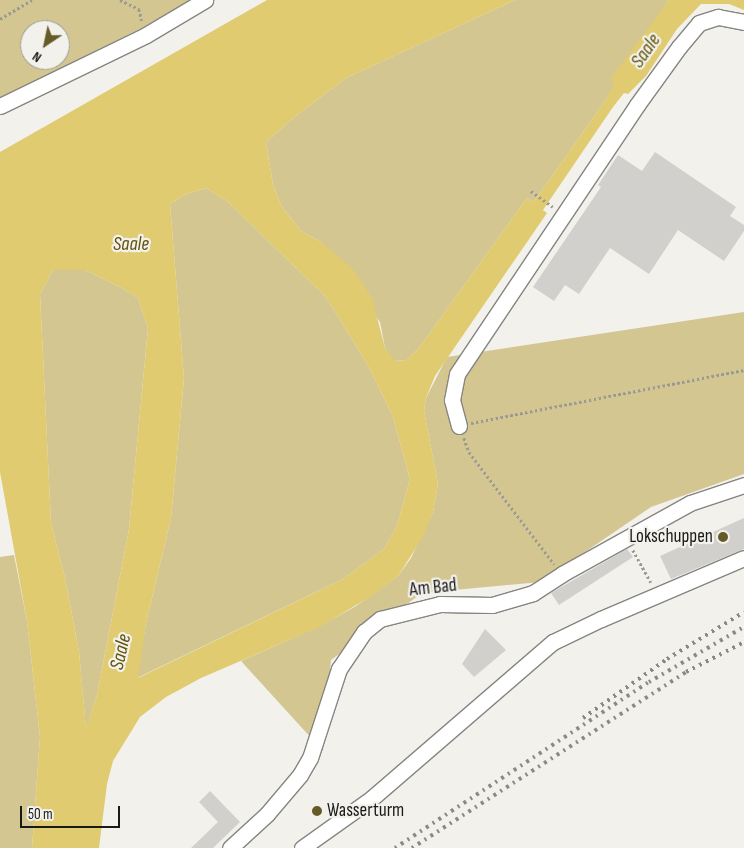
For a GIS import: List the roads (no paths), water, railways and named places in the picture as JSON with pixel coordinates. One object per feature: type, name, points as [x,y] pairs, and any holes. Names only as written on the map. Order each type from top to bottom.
[{"type":"street","points":[[0,106],[146,34],[205,0]]},
{"type":"street","points":[[459,426],[452,400],[457,374],[637,106],[699,23],[718,17],[744,22]]},
{"type":"street","name":"Am Bad","points":[[230,848],[266,814],[300,775],[310,758],[338,670],[364,632],[380,619],[440,604],[492,604],[533,593],[562,574],[690,503],[744,485]]},
{"type":"street","points":[[302,848],[372,798],[552,642],[744,558]]},
{"type":"water","name":"Saale","points":[[267,0],[515,0],[346,78],[297,115],[266,142],[273,185],[282,207],[301,231],[321,242],[353,269],[372,298],[385,348],[395,361],[407,360],[419,348],[527,198],[533,202],[543,189],[605,101],[614,85],[611,78],[669,0],[744,0],[744,10],[729,4],[701,4],[677,29],[646,76],[628,94],[624,93],[543,210],[547,213],[435,376],[426,398],[424,411],[438,484],[433,512],[421,540],[398,576],[373,595],[321,626],[201,678],[166,697],[140,717],[113,761],[107,784],[99,848],[32,848],[40,737],[27,621],[0,472],[0,152]],"holes":[[[206,188],[227,201],[326,297],[369,367],[393,417],[410,479],[397,526],[384,549],[343,579],[138,678],[146,623],[171,518],[184,378],[170,204],[184,195]],[[53,270],[85,270],[122,288],[138,298],[148,328],[129,529],[97,695],[86,728],[79,652],[65,578],[51,523],[40,294]]]},
{"type":"railway","points":[[583,718],[667,659],[744,612]]},
{"type":"railway","points":[[395,848],[649,682],[744,627]]},
{"type":"railway","points":[[412,848],[686,672],[744,642]]},
{"type":"place","name":"Lokschuppen","points":[[723,537]]},
{"type":"place","name":"Wasserturm","points":[[317,811]]}]
